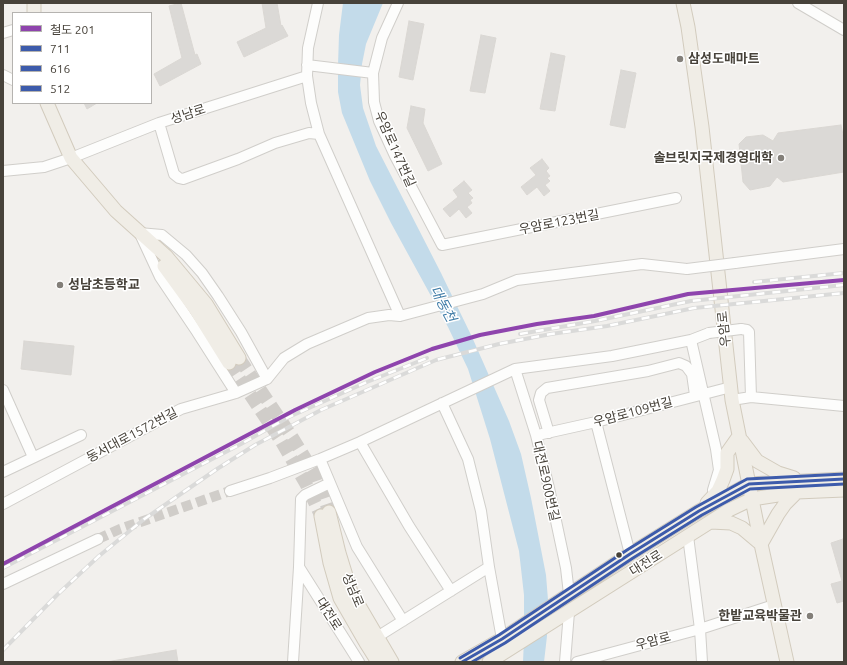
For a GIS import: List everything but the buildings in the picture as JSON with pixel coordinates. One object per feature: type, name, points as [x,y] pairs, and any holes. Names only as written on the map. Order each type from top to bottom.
[{"type":"main road","name":"우암로","points":[[683,3],[688,27],[702,135],[732,400],[761,544],[787,662]]},
{"type":"main road","points":[[47,104],[71,158],[116,211],[139,233],[160,259],[234,361]]},
{"type":"main road","points":[[699,511],[718,491],[724,480],[727,469],[727,453],[739,436],[757,462],[778,473],[799,487],[778,514],[761,544],[742,528],[736,525],[731,523],[711,522]]},
{"type":"main road","name":"대전로","points":[[496,659],[729,510],[752,499],[799,487],[844,479]]},
{"type":"main road","name":"대전로","points":[[502,639],[630,554],[699,511],[749,484],[844,490]]},
{"type":"main road","name":"성남로","points":[[378,662],[340,598],[330,562],[325,514],[351,592],[392,662]]},
{"type":"main road","points":[[462,662],[502,639]]},
{"type":"street","points":[[318,3],[308,48],[307,76],[311,103],[319,134],[404,315]]},
{"type":"street","name":"우암로147번길","points":[[398,3],[382,38],[373,74],[374,102],[379,121],[395,156],[442,245]]},
{"type":"street","points":[[798,3],[844,30]]},
{"type":"street","points":[[307,65],[373,74]]},
{"type":"street","points":[[3,75],[12,80]]},
{"type":"street","name":"성남로","points":[[3,171],[44,167],[71,158],[159,123],[307,76]]},
{"type":"street","points":[[159,123],[174,174],[183,179],[238,159],[274,143],[309,133],[319,134]]},
{"type":"street","name":"우암로123번길","points":[[442,245],[676,198]]},
{"type":"street","points":[[139,233],[162,235],[186,255],[194,264],[218,296],[267,379],[284,358],[307,344],[368,318],[388,315],[404,315],[483,294],[517,280],[642,264],[687,269],[844,249]]},
{"type":"street","points":[[139,233],[160,277],[236,393]]},
{"type":"street","points":[[230,491],[270,478],[360,442],[515,369],[612,356],[691,340],[709,333],[742,329],[750,332],[751,397]]},
{"type":"street","points":[[691,340],[700,394],[719,470],[710,500]]},
{"type":"street","points":[[549,433],[539,400],[541,393],[547,388],[648,371],[679,363],[686,366],[692,374],[700,394]]},
{"type":"street","name":"대전로900번길","points":[[515,369],[536,435],[552,502],[566,568],[565,597]]},
{"type":"street","name":"동서대로1572번길","points":[[3,504],[181,409],[236,393],[267,379]]},
{"type":"street","name":"우암로109번길","points":[[536,435],[596,422],[731,387]]},
{"type":"street","points":[[3,390],[33,457]]},
{"type":"street","points":[[732,400],[751,397],[844,406]]},
{"type":"street","points":[[442,403],[468,459],[481,511],[502,639]]},
{"type":"street","name":"대전로","points":[[596,422],[630,554]]},
{"type":"street","points":[[3,472],[81,434]]},
{"type":"street","points":[[360,442],[409,526],[451,591]]},
{"type":"street","points":[[320,459],[357,547],[403,621]]},
{"type":"street","points":[[293,662],[299,566],[301,499],[330,483]]},
{"type":"street","points":[[688,536],[700,629],[702,662]]},
{"type":"street","points":[[3,584],[98,539]]},
{"type":"street","name":"대전로","points":[[299,566],[359,662]]},
{"type":"street","points":[[377,637],[489,567]]},
{"type":"street","name":"우암로","points":[[577,662],[700,629],[774,605]]},
{"type":"street","points":[[565,662],[566,614]]},
{"type":"water","name":"대동천","points":[[343,3],[383,3],[366,44],[362,64],[360,85],[363,108],[376,146],[472,337],[509,421],[521,454],[546,575],[548,600],[547,636],[544,662],[523,662],[524,595],[519,551],[490,439],[468,369],[448,327],[391,223],[370,181],[342,113],[338,92],[338,65],[339,35]]},
{"type":"tunnel","points":[[239,358],[318,479],[329,512]]},
{"type":"tunnel","points":[[229,363],[281,441],[306,484],[321,516]]},
{"type":"tunnel","points":[[98,539],[120,529],[230,491]]},
{"type":"railway","points":[[754,282],[844,273]]},
{"type":"railway","points":[[520,334],[595,321],[691,301],[844,285]]},
{"type":"railway","points":[[3,650],[58,594],[99,556],[143,520],[217,469],[255,445],[321,410],[436,360],[499,344],[551,334],[607,326],[694,308],[844,293]]},
{"type":"railway","points":[[3,568],[241,444],[289,417],[367,382],[427,358]]},
{"type":"rail line","name":"201","points":[[3,564],[295,410],[375,372],[432,349],[480,335],[537,324],[594,316],[688,294],[844,280]]},
{"type":"transit line","name":"512","points":[[460,658],[499,635],[627,550],[696,507],[747,479],[844,474]]},
{"type":"transit line","name":"711","points":[[462,662],[502,639],[630,554],[699,511],[749,484],[844,479]]},
{"type":"transit line","name":"616","points":[[472,662],[505,643],[633,558],[702,515],[750,489],[844,484]]},
{"type":"place","name":"삼성도매마트","points":[[680,59]]},
{"type":"place","name":"솔브릿지국제경영대학","points":[[781,158]]},
{"type":"place","name":"성남초등학교","points":[[60,285]]},
{"type":"place","name":"한밭교육박물관","points":[[810,616]]}]
